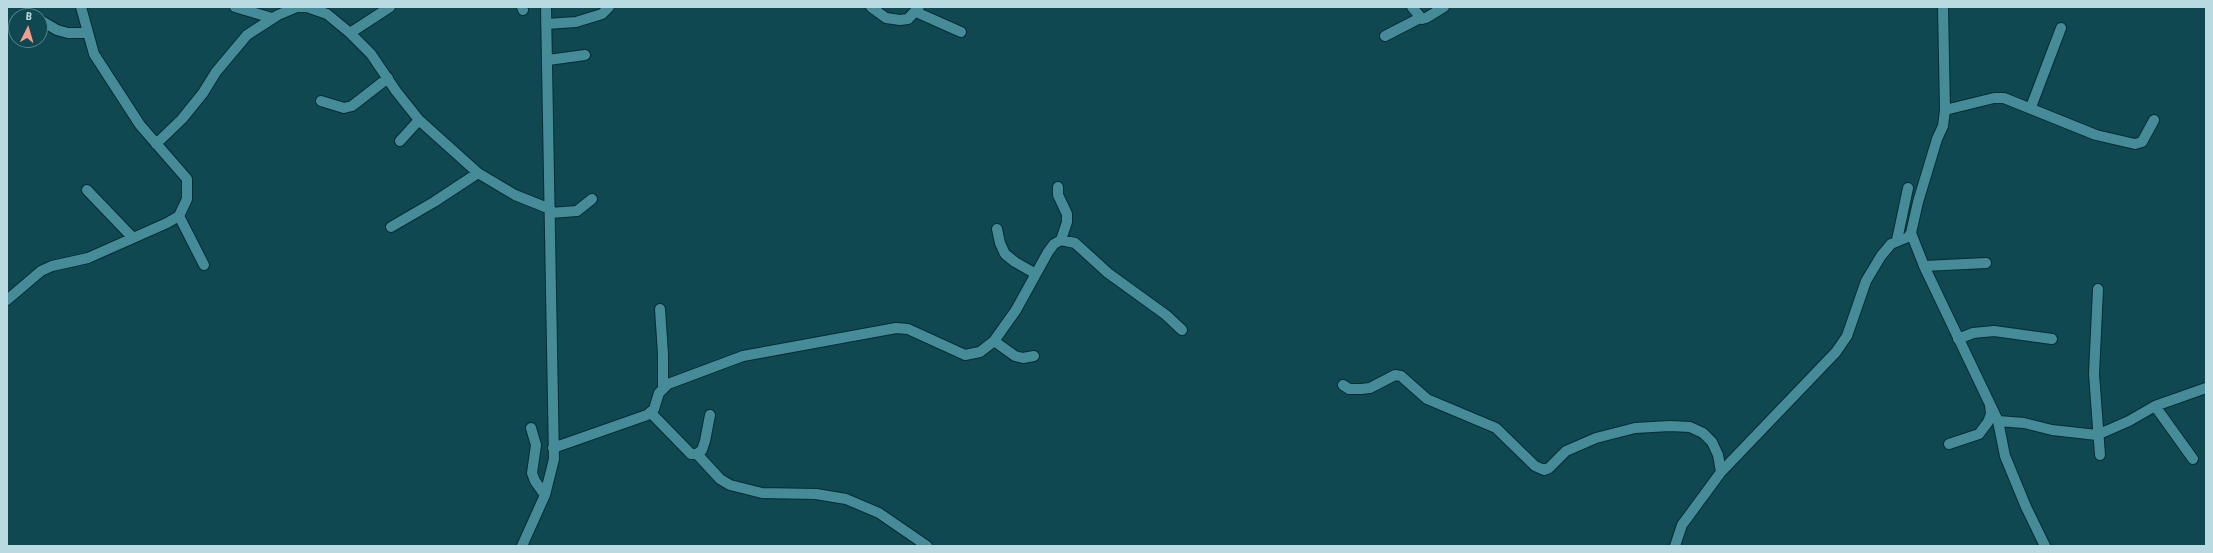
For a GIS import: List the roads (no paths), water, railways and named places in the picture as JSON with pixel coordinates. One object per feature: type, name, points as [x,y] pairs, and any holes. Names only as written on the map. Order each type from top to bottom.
[{"type":"street","points":[[7,300],[33,276],[41,271],[59,264],[88,258],[179,216],[187,199],[187,179],[140,125],[94,54],[81,7]]},
{"type":"street","points":[[235,7],[272,18]]},
{"type":"street","points":[[156,144],[182,119],[238,43],[256,28],[272,18],[297,7],[307,7],[327,14],[350,33],[371,54],[419,120],[478,173],[515,195],[550,211],[577,211],[592,199]]},
{"type":"street","points":[[350,33],[390,7]]},
{"type":"street","points":[[522,546],[545,495],[552,474],[554,448],[546,7]]},
{"type":"street","points":[[546,24],[576,22],[602,14],[609,7]]},
{"type":"street","points":[[871,7],[886,18],[900,20],[908,19],[917,10],[961,32]]},
{"type":"street","points":[[1412,7],[1420,18]]},
{"type":"street","points":[[1385,36],[1420,18],[1426,18],[1444,7]]},
{"type":"street","points":[[1675,546],[1682,525],[1721,472],[1836,352],[1847,336],[1866,281],[1881,256],[1897,240],[1908,237],[1911,233],[1918,202],[1937,139],[1943,126],[1945,110],[1943,7]]},
{"type":"street","points":[[48,25],[57,30],[68,33],[87,33]]},
{"type":"street","points":[[2031,107],[2061,28]]},
{"type":"street","points":[[548,60],[586,55]]},
{"type":"street","points":[[322,101],[344,108],[352,106],[388,78]]},
{"type":"street","points":[[1945,110],[2004,98],[2031,107],[2096,135],[2135,144],[2142,142],[2154,120]]},
{"type":"street","points":[[400,141],[419,120]]},
{"type":"street","points":[[391,227],[434,202],[478,173]]},
{"type":"street","points":[[1058,187],[1058,195],[1067,214],[1067,222],[1061,240]]},
{"type":"street","points":[[1897,240],[1908,188]]},
{"type":"street","points":[[87,190],[133,238]]},
{"type":"street","points":[[179,216],[204,265]]},
{"type":"street","points":[[997,229],[1000,243],[1005,254],[1015,262],[1036,274]]},
{"type":"street","points":[[1911,233],[1924,266],[1958,339],[1990,401],[1998,421],[2005,456],[2026,507],[2045,546]]},
{"type":"street","points":[[554,448],[651,413],[663,389],[668,384],[743,356],[870,331],[896,328],[908,329],[965,355],[980,352],[994,340],[1016,310],[1054,244],[1061,240],[1067,240],[1075,243],[1108,273],[1166,315],[1182,330]]},
{"type":"street","points":[[1924,266],[1986,263]]},
{"type":"street","points":[[2098,289],[2094,374],[2097,435],[2100,455]]},
{"type":"street","points":[[660,309],[663,354],[663,389]]},
{"type":"street","points":[[1958,339],[1973,332],[1994,331],[2052,339]]},
{"type":"street","points":[[994,340],[1015,356],[1023,358],[1034,356]]},
{"type":"street","points":[[1343,385],[1349,389],[1361,390],[1370,388],[1395,375],[1401,376],[1427,399],[1496,428],[1535,466],[1544,470],[1549,468],[1566,451],[1596,438],[1635,428],[1670,426],[1690,427],[1703,433],[1712,442],[1718,455],[1721,472]]},
{"type":"street","points":[[1998,421],[2024,423],[2052,430],[2097,435],[2129,421],[2155,406],[2206,388]]},
{"type":"street","points":[[1949,444],[1979,434],[1988,422],[1991,414],[1990,401]]},
{"type":"street","points":[[2155,406],[2193,459]]},
{"type":"street","points":[[651,413],[691,454],[697,454],[702,450],[706,441],[710,415]]},
{"type":"street","points":[[531,428],[536,445],[532,473],[535,481],[545,495]]},
{"type":"street","points":[[697,454],[720,479],[730,485],[762,493],[816,494],[846,499],[879,513],[927,546]]}]
